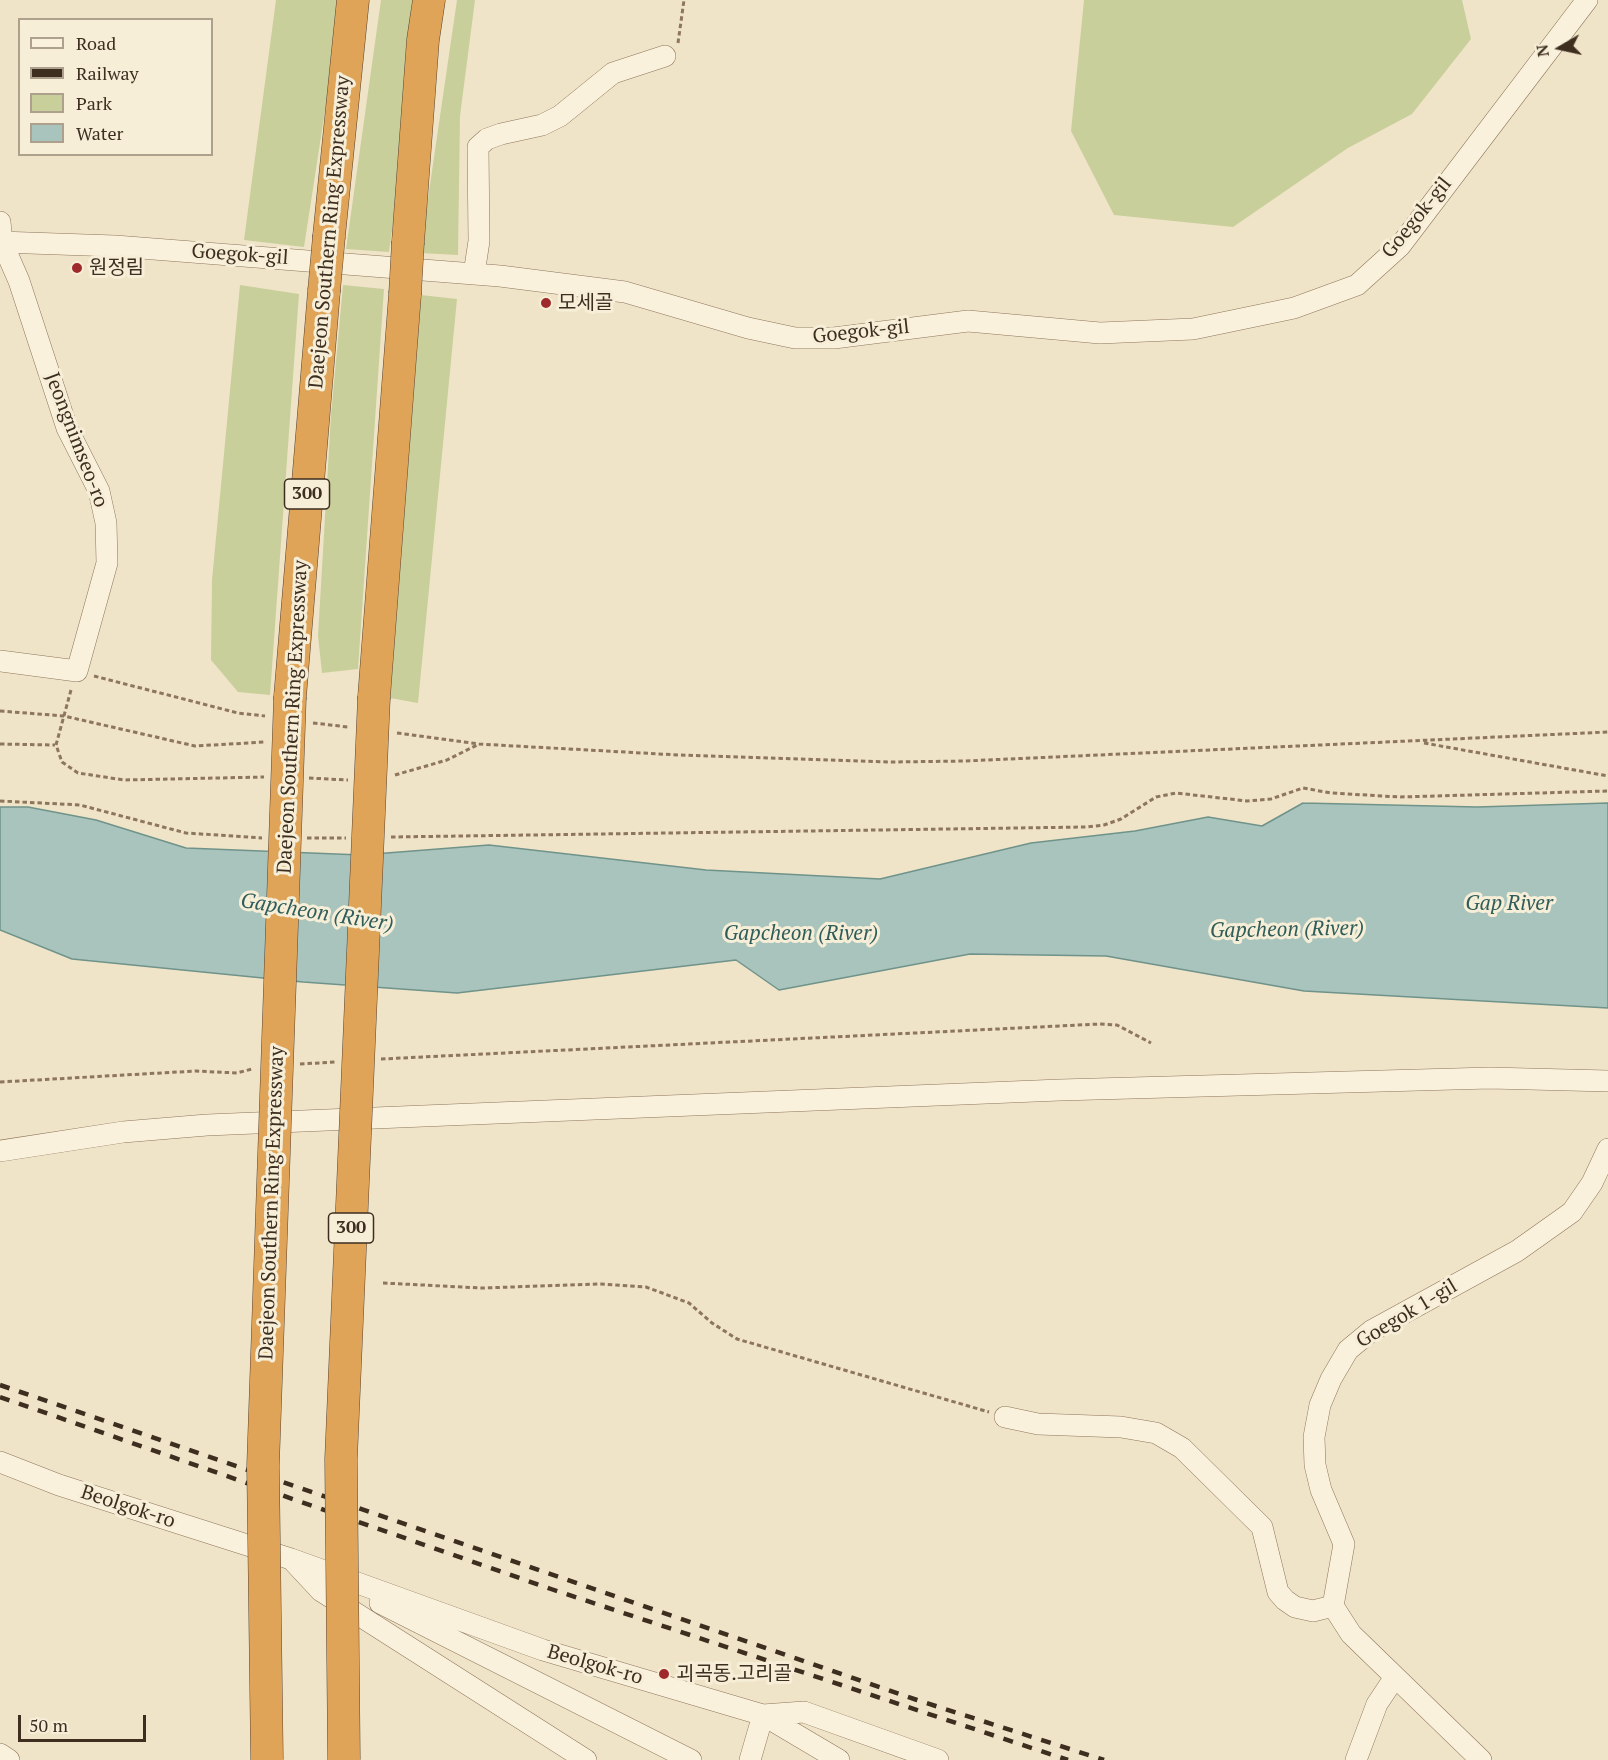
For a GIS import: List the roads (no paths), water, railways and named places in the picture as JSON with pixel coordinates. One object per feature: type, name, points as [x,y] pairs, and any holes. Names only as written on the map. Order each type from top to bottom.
[{"type":"highway","name":"Daejeon Southern Ring Expressway","points":[[267,1760],[263,1466],[282,707],[352,0]]},
{"type":"highway","name":"300","points":[[344,1760],[341,1459],[374,697],[423,40],[429,0]]},
{"type":"street","name":"Goegok-gil","points":[[1,235],[474,274],[625,292],[748,328],[795,338],[834,338],[968,321],[1100,333],[1193,328],[1294,308],[1357,285],[1400,246],[1587,0]]},
{"type":"street","points":[[474,274],[479,241],[478,147],[488,139],[501,134],[542,125],[560,116],[613,73],[665,56]]},
{"type":"street","name":"Jeongnimseo-ro","points":[[0,661],[77,671],[107,563],[106,523],[99,491],[67,428],[23,291],[1,235]]},
{"type":"street","points":[[0,1151],[123,1132],[399,1116],[1095,1089],[1490,1078],[1608,1081]]},
{"type":"street","name":"Goegok 1-gil","points":[[1333,1606],[1344,1544],[1321,1490],[1315,1465],[1314,1437],[1320,1405],[1331,1378],[1348,1350],[1371,1331],[1517,1251],[1572,1212],[1592,1183],[1608,1149]]},
{"type":"street","points":[[1005,1417],[1038,1424],[1121,1427],[1156,1433],[1182,1448],[1262,1527],[1278,1592],[1285,1600],[1295,1607],[1313,1611],[1333,1606],[1351,1634],[1481,1760]]},
{"type":"street","name":"Beolgok-ro","points":[[0,1462],[59,1485],[291,1559],[543,1650],[763,1714],[804,1712],[938,1760]]},
{"type":"street","points":[[291,1559],[321,1591],[586,1760]]},
{"type":"street","name":"Beolgok-ro","points":[[291,1559],[691,1760]]},
{"type":"street","points":[[1356,1760],[1377,1704],[1395,1677]]},
{"type":"street","points":[[750,1760],[763,1714],[839,1760]]},
{"type":"street","points":[[0,1754],[9,1760]]},
{"type":"water","name":"Gap River","points":[[1303,803],[1477,807],[1608,803],[1608,1008],[1304,991],[1106,956],[970,954],[779,990],[736,960],[457,993],[303,982],[72,959],[0,930],[0,807],[28,807],[96,820],[186,848],[361,855],[489,845],[706,870],[880,879],[1031,843],[1135,831],[1208,817],[1262,826]]},
{"type":"railway","points":[[0,1385],[917,1700],[1104,1760]]},
{"type":"railway","points":[[0,1397],[551,1589],[1068,1760]]},
{"type":"place","name":"원정림","points":[[77,268]]},
{"type":"place","name":"모세골","points":[[546,303]]},
{"type":"place","name":"괴곡동.고리골","points":[[664,1674]]},
{"type":"water label","name":"Gapcheon (River)","points":[[317,913]]},
{"type":"water label","name":"Gapcheon (River)","points":[[1287,930]]},
{"type":"water label","name":"Gapcheon (River)","points":[[801,934]]}]
